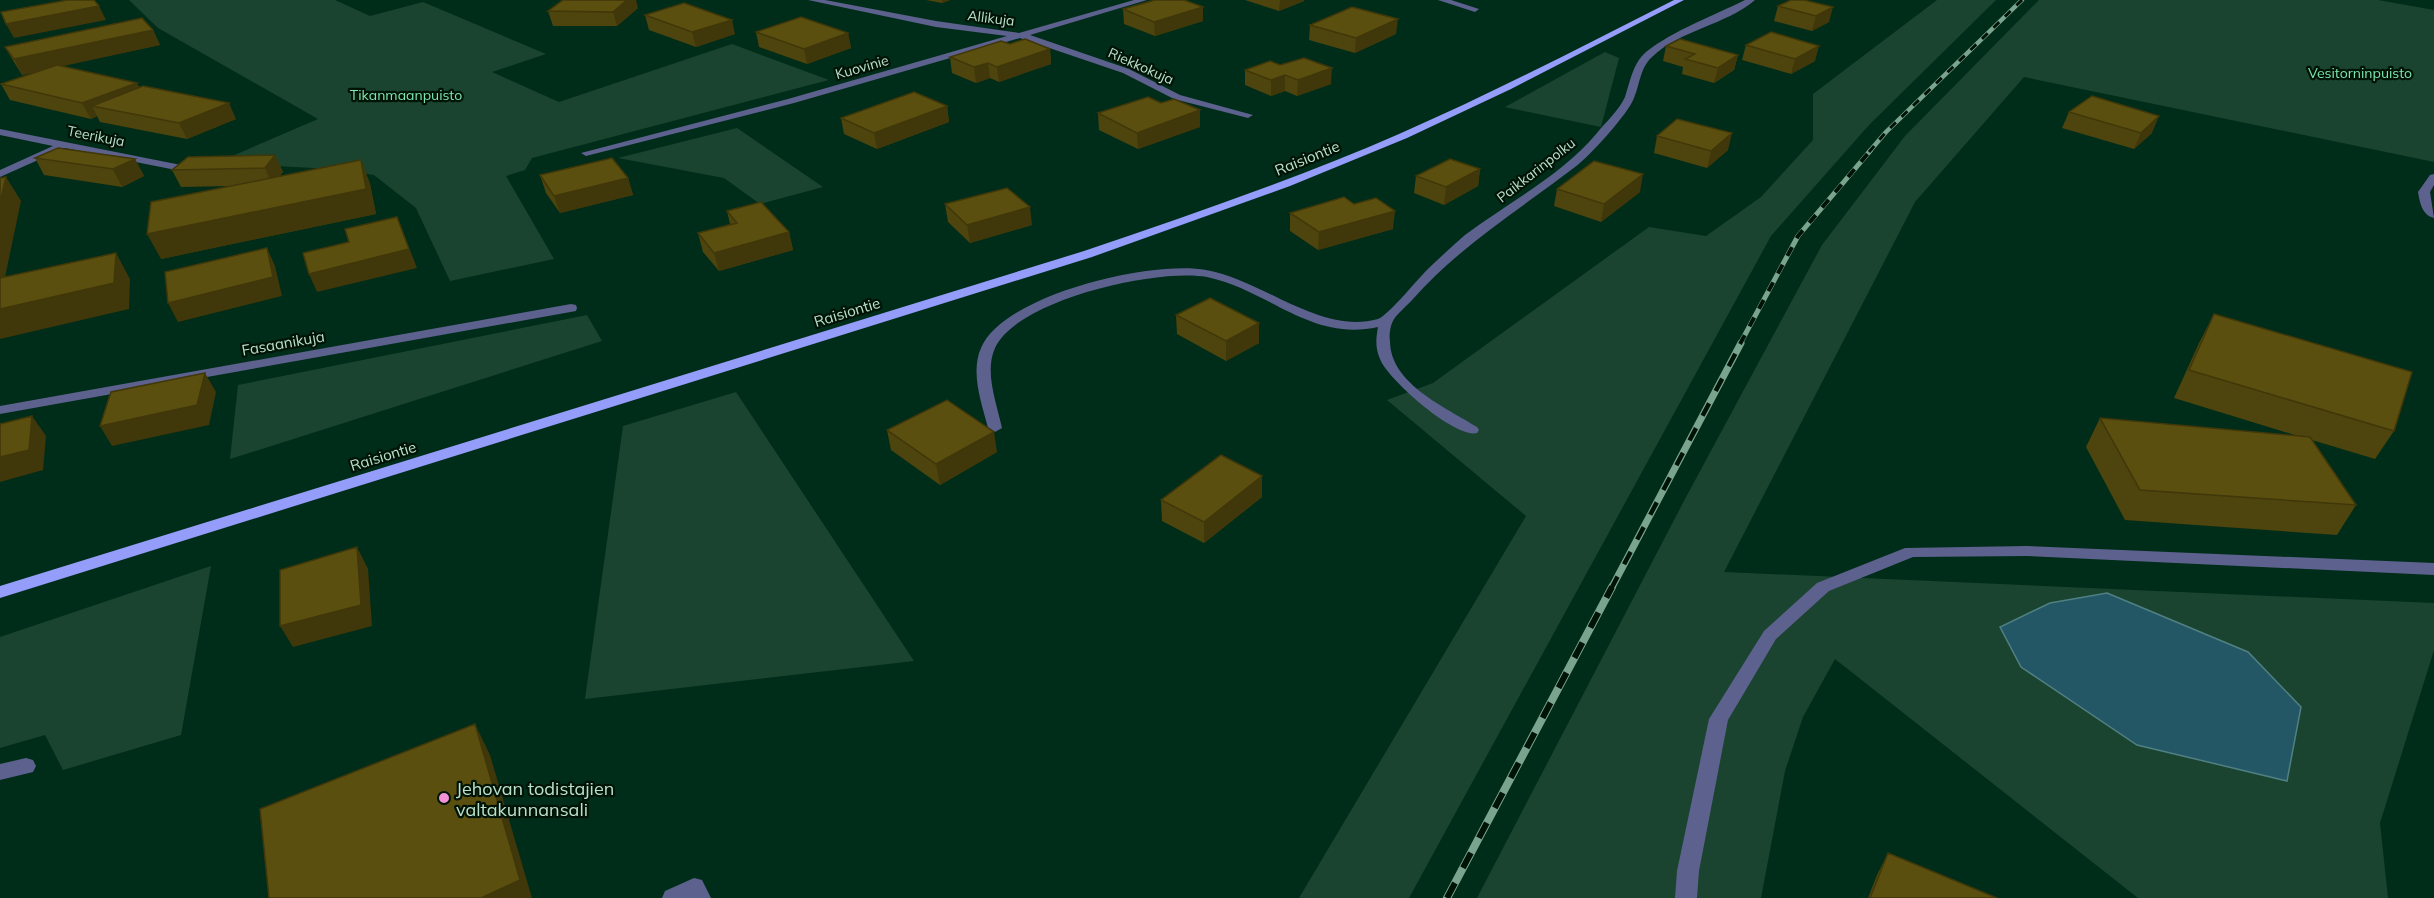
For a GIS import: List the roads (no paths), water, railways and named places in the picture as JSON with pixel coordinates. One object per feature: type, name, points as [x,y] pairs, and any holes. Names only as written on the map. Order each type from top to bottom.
[{"type":"main road","name":"Raisiontie","points":[[0,592],[1077,258],[1276,189],[1405,135],[1680,0]]},
{"type":"street","name":"Allikuja","points":[[812,0],[924,22],[1024,36]]},
{"type":"street","name":"Kuovinie","points":[[586,153],[790,102],[1143,0]]},
{"type":"street","points":[[1442,0],[1475,9]]},
{"type":"street","name":"Paikkarinpolku","points":[[1386,321],[1423,280],[1468,239],[1574,163],[1629,99],[1633,80],[1647,56],[1663,45],[1751,0]]},
{"type":"street","name":"Riekkokuja","points":[[1024,36],[1126,71],[1177,97],[1248,115]]},
{"type":"street","name":"Teerikuja","points":[[0,132],[186,169]]},
{"type":"street","points":[[0,174],[63,145]]},
{"type":"street","points":[[2434,177],[2424,192],[2427,207],[2434,215]]},
{"type":"street","points":[[995,428],[984,375],[988,347],[1001,328],[1025,311],[1071,294],[1136,277],[1172,271],[1207,273],[1238,281],[1320,319],[1341,326],[1363,326],[1386,321],[1383,346],[1394,372],[1421,398],[1472,430]]},
{"type":"street","name":"Fasaanikuja","points":[[0,410],[571,308]]},
{"type":"street","points":[[1686,898],[1688,871],[1719,719],[1770,635],[1823,587],[1911,552],[2027,551],[2434,569]]},
{"type":"street","points":[[0,772],[26,766]]},
{"type":"street","points":[[673,898],[694,887],[700,898]]},
{"type":"water","points":[[2107,593],[2248,652],[2301,707],[2287,781],[2137,745],[2021,667],[2000,627],[2050,603]]},
{"type":"railway","points":[[1869,152],[1886,132],[2022,0]]},
{"type":"railway","points":[[1740,344],[1798,236],[1870,151]]},
{"type":"railway","points":[[1611,589],[1741,343]]},
{"type":"railway","points":[[1447,898],[1612,587]]},
{"type":"place","name":"Jehovan todistajien valtakunnansali","points":[[444,798]]},
{"type":"park label","name":"Vesitorninpuisto","points":[[2360,73]]},
{"type":"park label","name":"Tikanmaanpuisto","points":[[406,95]]}]
